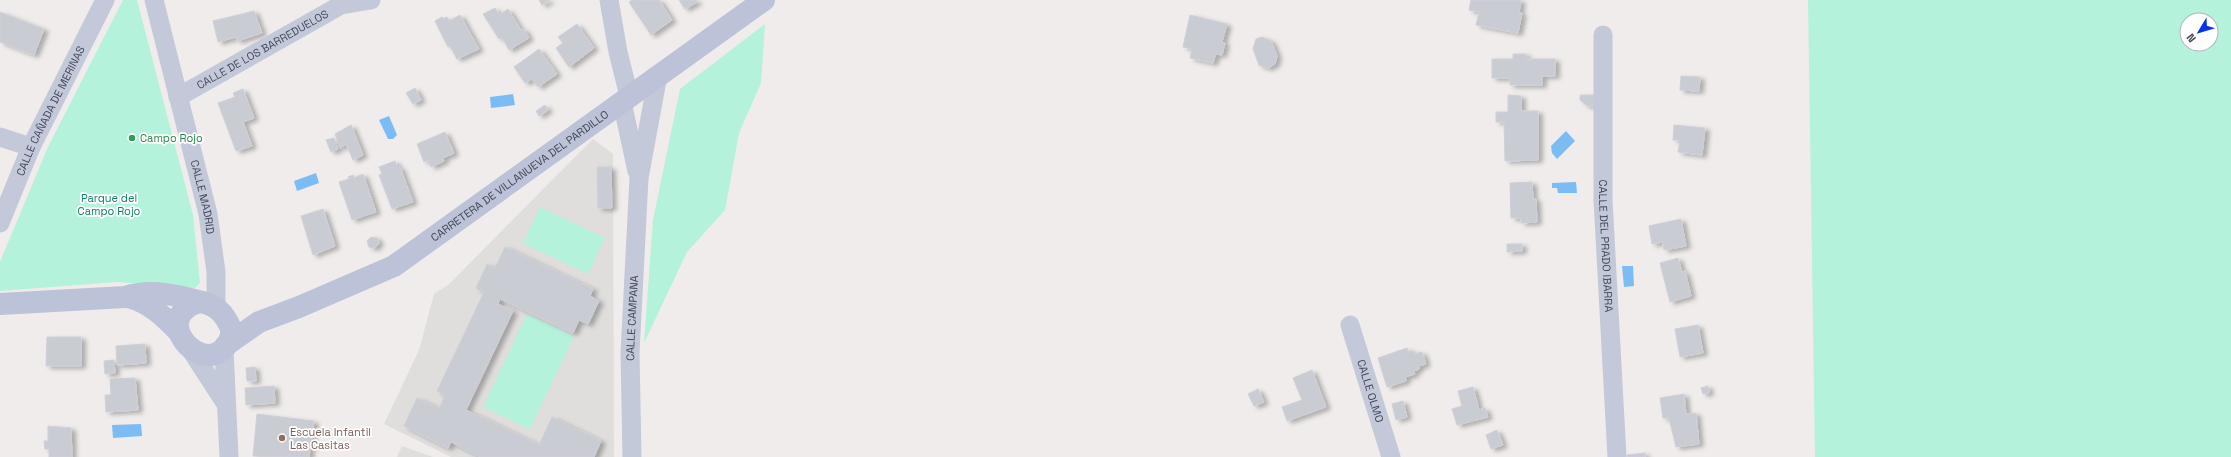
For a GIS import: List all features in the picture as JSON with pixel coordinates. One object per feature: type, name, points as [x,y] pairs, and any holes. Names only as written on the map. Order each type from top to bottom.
[{"type":"street","name":"CALLE CAÑADA DE MERINAS","points":[[0,223],[31,147],[105,0]]},
{"type":"street","name":"CALLE MADRID","points":[[154,0],[159,9],[178,97],[208,214],[216,272],[215,308]]},
{"type":"street","name":"CALLE DE LOS BARREDUELOS","points":[[178,97],[341,5],[371,0]]},
{"type":"street","points":[[609,0],[639,178]]},
{"type":"street","name":"CARRETERA DE VILLANUEVA DEL PARDILLO","points":[[225,347],[258,322],[299,307],[394,266],[764,0]]},
{"type":"street","name":"CALLE DEL PRADO IBARRA","points":[[1603,35],[1603,200],[1617,457]]},
{"type":"street","points":[[639,178],[658,75]]},
{"type":"street","points":[[0,137],[31,147]]},
{"type":"street","name":"CALLE CAMPANA","points":[[632,457],[630,353],[639,178]]},
{"type":"street","points":[[125,297],[139,292],[171,294],[215,308],[231,329],[225,347],[229,457]]},
{"type":"street","points":[[0,304],[125,297],[142,301],[153,307],[183,339],[227,405]]},
{"type":"street","points":[[215,308],[193,304],[183,312],[177,324],[183,339],[204,355],[214,354],[225,347]]},
{"type":"street","name":"CARRETERA DE VILLANUEVA DEL PARDILLO","points":[[215,308],[236,321],[258,322]]},
{"type":"street","name":"CALLE OLMO","points":[[1350,326],[1391,457]]},
{"type":"shaded area","points":[[593,139],[613,154],[614,457],[451,457],[384,424],[419,350],[434,294],[448,285]]},
{"type":"shaded area","points":[[402,446],[433,457],[397,457]]},
{"type":"green space","name":"Parque del Campo Rojo","points":[[123,0],[137,0],[193,215],[200,283],[195,288],[117,282],[0,291],[0,262],[48,147]]},
{"type":"green space","points":[[1808,0],[2231,0],[2231,457],[1815,457]]},
{"type":"green space","points":[[765,24],[761,83],[739,133],[725,210],[687,252],[644,343],[653,220],[680,89]]},
{"type":"green space","points":[[540,207],[605,238],[588,274],[523,243]]},
{"type":"green space","points":[[527,314],[574,336],[530,429],[483,407]]},
{"type":"water","points":[[513,94],[515,105],[491,108],[490,97]]},
{"type":"water","points":[[389,116],[397,135],[393,139],[388,139],[379,120]]},
{"type":"water","points":[[1566,131],[1575,141],[1557,159],[1552,153],[1551,146]]},
{"type":"water","points":[[316,173],[319,183],[297,191],[294,181]]},
{"type":"water","points":[[1576,182],[1577,193],[1558,193],[1557,188],[1552,188],[1552,183]]},
{"type":"water","points":[[1622,266],[1633,266],[1634,286],[1624,287]]},
{"type":"water","points":[[141,424],[142,436],[113,438],[112,425]]},
{"type":"building","points":[[539,0],[550,0],[542,5]]},
{"type":"building","points":[[632,0],[659,0],[672,20],[651,35],[629,2]]},
{"type":"building","points":[[679,0],[696,0],[697,2],[685,9]]},
{"type":"building","points":[[1471,0],[1521,0],[1519,13],[1522,13],[1518,33],[1476,25],[1479,12],[1469,10]]},
{"type":"building","points":[[495,8],[499,15],[508,9],[521,30],[524,29],[529,38],[509,50],[502,37],[499,39],[483,14]]},
{"type":"building","points":[[254,11],[262,33],[237,41],[236,37],[218,42],[213,21]]},
{"type":"building","points":[[0,12],[44,29],[34,55],[0,42]]},
{"type":"building","points":[[460,15],[479,49],[457,59],[450,46],[448,47],[435,21],[442,17],[443,19],[447,17],[449,21]]},
{"type":"building","points":[[1190,15],[1227,24],[1222,42],[1225,43],[1222,55],[1216,54],[1213,63],[1190,58],[1192,49],[1183,47]]},
{"type":"building","points":[[577,24],[594,48],[569,67],[556,48],[563,43],[558,37]]},
{"type":"building","points":[[1262,37],[1271,41],[1277,56],[1275,64],[1268,68],[1259,65],[1253,49],[1256,39]]},
{"type":"building","points":[[539,49],[557,74],[538,87],[532,79],[525,83],[514,67]]},
{"type":"building","points":[[1513,54],[1526,54],[1526,59],[1555,59],[1555,76],[1542,76],[1542,85],[1510,85],[1510,78],[1492,78],[1492,59],[1513,59]]},
{"type":"building","points":[[1681,76],[1700,77],[1699,91],[1680,90]]},
{"type":"building","points":[[415,88],[421,100],[413,104],[406,93]]},
{"type":"building","points":[[243,89],[254,118],[243,122],[252,146],[236,151],[218,103],[235,97],[233,93]]},
{"type":"building","points":[[1508,95],[1521,96],[1521,111],[1538,111],[1538,160],[1505,161],[1504,122],[1496,122],[1496,112],[1508,112]]},
{"type":"building","points":[[1580,95],[1597,95],[1597,107],[1586,105],[1580,100]]},
{"type":"building","points":[[545,105],[548,110],[539,116],[536,111]]},
{"type":"building","points":[[351,125],[363,155],[353,160],[346,144],[340,148],[335,134]]},
{"type":"building","points":[[1674,125],[1705,128],[1702,155],[1678,152],[1680,140],[1673,140]]},
{"type":"building","points":[[445,132],[454,153],[443,158],[444,161],[431,167],[429,160],[424,162],[417,144]]},
{"type":"building","points":[[334,138],[338,149],[331,152],[326,140]]},
{"type":"building","points":[[395,161],[398,168],[400,167],[413,202],[392,209],[379,175],[382,174],[379,167]]},
{"type":"building","points":[[597,167],[611,167],[612,208],[598,208]]},
{"type":"building","points":[[363,174],[376,212],[352,220],[339,182],[349,179],[348,177],[353,175],[354,178]]},
{"type":"building","points":[[1532,182],[1533,199],[1536,199],[1537,222],[1521,223],[1521,218],[1511,218],[1510,183]]},
{"type":"building","points":[[323,209],[335,246],[313,255],[301,216]]},
{"type":"building","points":[[1681,219],[1686,246],[1664,250],[1663,242],[1652,244],[1649,226]]},
{"type":"building","points":[[371,237],[377,238],[379,243],[375,248],[369,247],[367,241]]},
{"type":"building","points":[[1507,244],[1522,244],[1522,251],[1507,252]]},
{"type":"building","points":[[505,247],[593,289],[590,296],[599,301],[588,324],[579,320],[573,333],[500,299],[498,304],[513,311],[466,410],[539,445],[552,417],[601,441],[594,457],[481,457],[451,442],[448,448],[404,426],[417,398],[439,409],[445,395],[437,391],[484,292],[476,288],[487,264],[495,268]]},
{"type":"building","points":[[1678,258],[1682,272],[1685,271],[1691,296],[1670,302],[1660,263]]},
{"type":"building","points":[[1698,325],[1703,353],[1680,357],[1675,329]]},
{"type":"building","points":[[47,337],[81,337],[81,366],[46,366]]},
{"type":"building","points":[[145,344],[146,363],[117,365],[116,346]]},
{"type":"building","points":[[1407,348],[1408,352],[1414,351],[1415,354],[1422,352],[1426,364],[1419,366],[1419,369],[1414,371],[1415,374],[1405,377],[1406,381],[1387,387],[1378,358]]},
{"type":"building","points":[[114,360],[115,373],[105,374],[104,361]]},
{"type":"building","points":[[255,367],[256,381],[247,381],[246,368]]},
{"type":"building","points":[[1312,370],[1326,407],[1287,421],[1282,407],[1302,400],[1293,378]]},
{"type":"building","points":[[135,378],[138,410],[106,412],[105,395],[111,395],[110,379]]},
{"type":"building","points":[[274,386],[275,403],[246,405],[245,388]]},
{"type":"building","points":[[1708,386],[1709,393],[1703,394],[1701,388]]},
{"type":"building","points":[[1473,387],[1479,410],[1485,408],[1488,417],[1457,425],[1452,409],[1462,406],[1458,391]]},
{"type":"building","points":[[1258,389],[1264,402],[1254,406],[1248,394]]},
{"type":"building","points":[[1684,394],[1686,414],[1696,413],[1699,444],[1676,447],[1669,418],[1663,418],[1660,398]]},
{"type":"building","points":[[1403,401],[1407,417],[1396,420],[1392,404]]},
{"type":"building","name":"Escuela Infantil Las Casitas","points":[[257,414],[314,421],[309,457],[253,456]]},
{"type":"building","points":[[48,426],[71,428],[72,457],[49,457],[49,449],[45,449],[44,441],[48,441]]},
{"type":"building","points":[[1497,430],[1503,445],[1491,449],[1486,435]]},
{"type":"building","points":[[1645,453],[1645,457],[1627,457],[1627,455]]},
{"type":"place","name":"Campo Rojo","points":[[132,138]]},
{"type":"place","name":"Escuela Infantil Las Casitas","points":[[282,438]]}]
